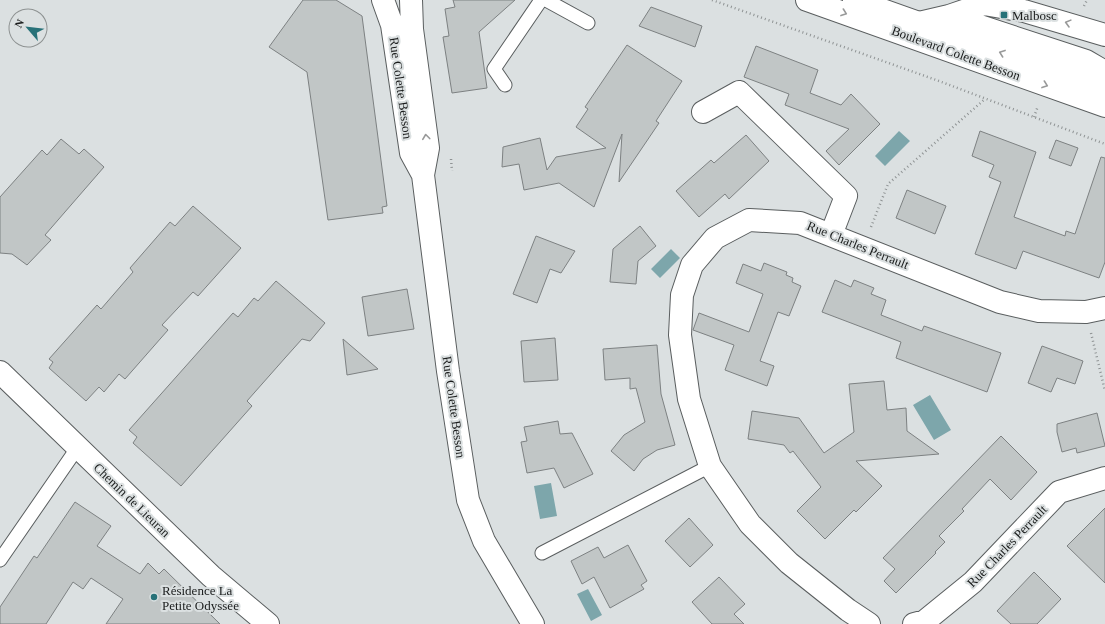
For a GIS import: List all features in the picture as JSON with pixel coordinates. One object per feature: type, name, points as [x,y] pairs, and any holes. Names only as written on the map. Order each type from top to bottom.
[{"type":"street","name":"Rue Colette Besson","points":[[383,0],[392,25],[411,153],[423,175]]},
{"type":"street","name":"Rue Colette Besson","points":[[411,0],[412,29],[428,148],[423,175],[448,371],[468,500],[484,541],[533,624]]},
{"type":"street","name":"Boulevard Colette Besson","points":[[807,0],[1105,106]]},
{"type":"street","name":"Boulevard Colette Besson","points":[[854,0],[1105,89]]},
{"type":"street","points":[[919,23],[949,16],[984,4],[1024,11],[1105,35]]},
{"type":"street","points":[[949,16],[1086,61],[1105,72]]},
{"type":"street","points":[[1086,61],[1105,49]]},
{"type":"street","points":[[703,112],[739,92],[846,196],[831,235]]},
{"type":"street","name":"Rue Charles Perrault","points":[[869,624],[848,610],[784,558],[750,524],[710,466],[689,399],[680,335],[682,294],[692,265],[715,238],[749,220],[800,223],[1000,302],[1039,311],[1096,310]]},
{"type":"street","name":"Chemin de Lieuran","points":[[0,372],[211,576],[268,624]]},
{"type":"street","name":"Rue Charles Perrault","points":[[914,624],[925,621],[973,582],[1059,492],[1105,478]]},
{"type":"lane","points":[[505,86],[494,69],[541,0]]},
{"type":"lane","points":[[546,0],[588,23]]},
{"type":"lane","points":[[0,560],[78,447]]},
{"type":"lane","points":[[542,553],[710,466]]},
{"type":"path","points":[[712,0],[939,81],[1061,126],[1105,144]]},
{"type":"path","points":[[862,247],[888,184],[985,99]]},
{"type":"path","points":[[1096,310],[1105,391]]},
{"type":"water","points":[[899,131],[910,141],[885,166],[875,156]]},
{"type":"water","points":[[671,249],[680,258],[660,278],[651,269]]},
{"type":"water","points":[[930,395],[951,430],[934,440],[913,405]]},
{"type":"water","points":[[551,483],[557,516],[540,519],[534,486]]},
{"type":"water","points":[[588,589],[602,615],[591,621],[577,594]]},
{"type":"building","points":[[303,0],[336,0],[362,16],[387,206],[382,207],[383,213],[328,220],[307,72],[269,47]]},
{"type":"building","points":[[453,0],[515,0],[479,32],[487,88],[452,93],[443,37],[449,36],[445,9],[455,7]]},
{"type":"building","points":[[651,7],[702,26],[695,47],[639,26]]},
{"type":"building","points":[[627,45],[682,81],[656,121],[659,123],[619,182],[622,134],[594,207],[559,183],[524,190],[519,164],[502,167],[503,147],[540,138],[547,170],[556,157],[606,148],[576,127],[588,109],[585,107]]},
{"type":"building","points":[[756,46],[818,70],[810,93],[841,105],[851,94],[880,124],[839,165],[826,151],[849,129],[785,105],[789,94],[744,77]]},
{"type":"building","points":[[980,131],[1036,152],[1014,217],[1065,236],[1066,231],[1075,234],[1101,157],[1105,158],[1105,262],[1099,278],[1023,251],[1016,269],[975,254],[1001,182],[989,177],[994,165],[972,156]]},
{"type":"building","points":[[746,135],[769,161],[729,199],[725,194],[699,217],[676,191],[711,160],[714,163]]},
{"type":"building","points":[[61,139],[79,154],[84,149],[104,167],[45,235],[51,240],[27,265],[12,254],[0,253],[0,197],[42,150],[47,155]]},
{"type":"building","points":[[1056,140],[1078,148],[1071,166],[1049,158]]},
{"type":"building","points":[[907,190],[946,206],[935,234],[896,218]]},
{"type":"building","points":[[193,206],[241,248],[198,296],[193,292],[162,325],[168,330],[125,379],[119,374],[104,392],[99,387],[86,401],[49,368],[53,362],[49,359],[97,305],[101,309],[133,272],[130,268],[170,222],[175,226]]},
{"type":"building","points":[[640,226],[656,246],[638,261],[636,284],[610,282],[613,249]]},
{"type":"building","points":[[536,236],[575,251],[561,273],[550,269],[537,303],[513,294]]},
{"type":"building","points":[[764,263],[787,272],[786,275],[793,278],[792,282],[801,286],[789,316],[778,312],[760,361],[774,366],[767,386],[725,370],[734,345],[693,330],[699,313],[749,332],[763,294],[736,283],[743,264],[761,271]]},
{"type":"building","points":[[835,280],[851,287],[854,280],[874,288],[871,294],[886,300],[881,315],[922,331],[924,326],[1001,353],[987,392],[896,358],[901,342],[822,312]]},
{"type":"building","points":[[276,281],[325,323],[310,341],[302,339],[247,401],[252,406],[181,486],[133,443],[137,437],[129,430],[233,313],[238,317],[254,298],[258,301]]},
{"type":"building","points":[[407,289],[414,329],[368,336],[362,297]]},
{"type":"building","points":[[555,338],[558,380],[524,382],[521,341]]},
{"type":"building","points":[[343,339],[378,369],[347,375]]},
{"type":"building","points":[[657,345],[661,394],[675,445],[657,450],[643,459],[634,471],[611,451],[624,435],[645,422],[636,388],[630,389],[630,378],[605,380],[603,349]]},
{"type":"building","points":[[1042,346],[1083,361],[1075,384],[1057,378],[1051,392],[1028,383]]},
{"type":"building","points":[[884,381],[887,410],[906,408],[907,431],[939,454],[856,461],[882,486],[856,512],[854,510],[825,539],[797,511],[821,487],[793,451],[790,453],[784,445],[748,439],[752,411],[799,418],[824,453],[854,432],[849,384]]},
{"type":"building","points":[[1097,413],[1105,446],[1077,453],[1076,448],[1062,452],[1057,432],[1057,424]]},
{"type":"building","points":[[558,421],[560,434],[572,433],[593,474],[564,488],[554,468],[527,473],[521,442],[527,441],[524,427]]},
{"type":"building","points":[[1001,436],[1037,472],[1011,500],[990,479],[962,509],[964,511],[939,536],[945,542],[935,552],[936,553],[896,593],[884,581],[895,569],[883,558]]},
{"type":"building","points":[[75,502],[111,526],[97,546],[140,574],[148,563],[159,574],[164,569],[220,624],[106,624],[123,599],[91,578],[83,589],[73,582],[46,624],[0,624],[0,607],[34,556],[37,558]]},
{"type":"building","points":[[1105,508],[1105,583],[1067,546]]},
{"type":"building","points":[[689,518],[713,545],[690,567],[665,541]]},
{"type":"building","points":[[628,545],[647,581],[641,585],[644,589],[610,608],[594,577],[582,584],[571,561],[598,547],[604,558]]},
{"type":"building","points":[[1034,572],[1061,599],[1037,624],[1011,624],[997,611]]},
{"type":"building","points":[[719,577],[745,604],[734,614],[744,624],[712,624],[692,602]]},
{"type":"place","name":"Malbosc","points":[[1004,15]]},
{"type":"place","name":"Résidence La Petite Odyssée","points":[[154,597]]}]
